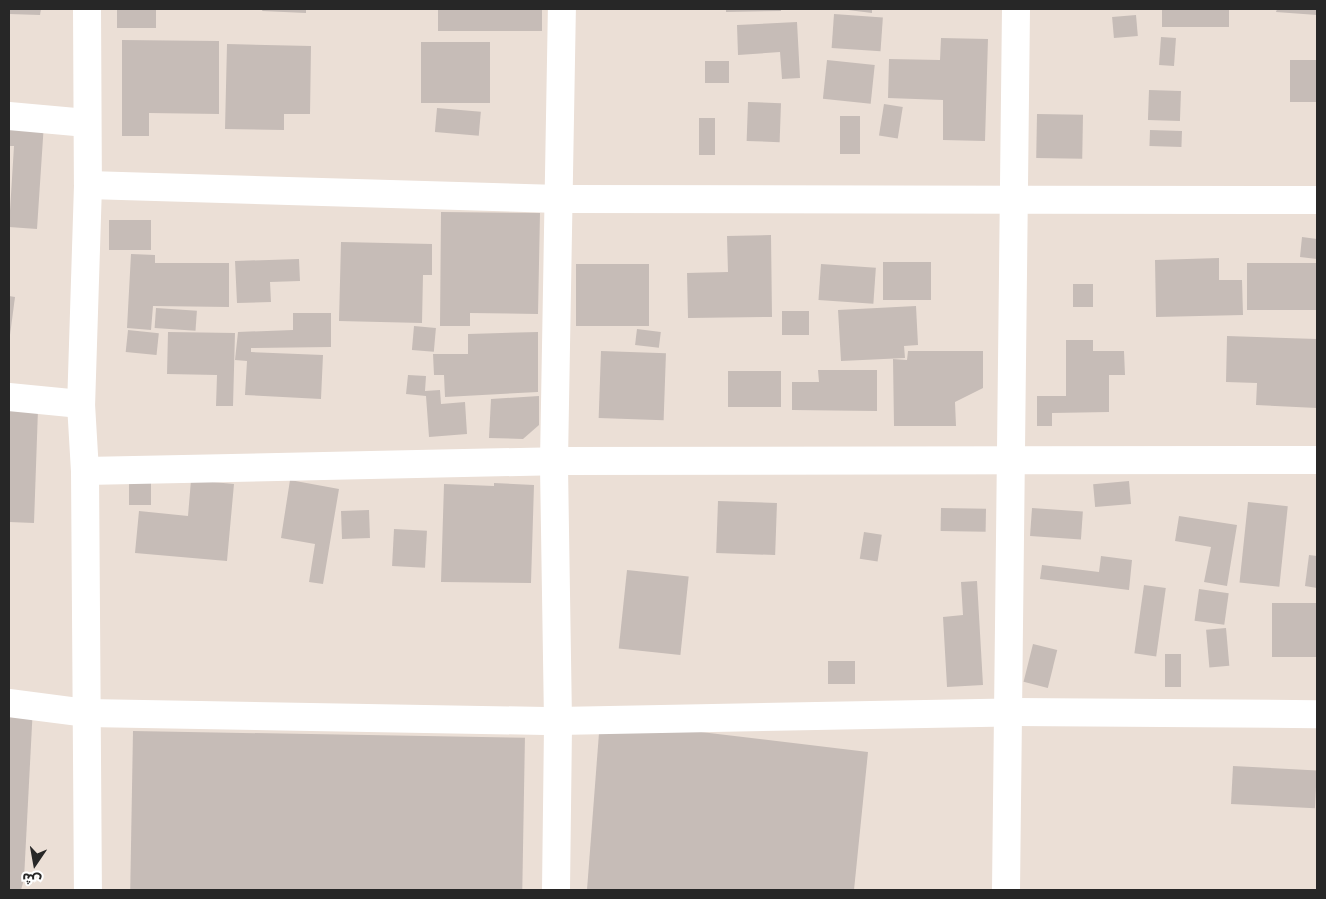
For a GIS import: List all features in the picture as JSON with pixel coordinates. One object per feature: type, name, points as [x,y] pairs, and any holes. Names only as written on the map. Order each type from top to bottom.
[{"type":"street","points":[[87,9],[88,185],[81,404],[85,471],[88,890]]},
{"type":"street","points":[[556,890],[558,721],[554,461],[562,9]]},
{"type":"street","points":[[1006,890],[1007,712],[1016,198],[1016,9]]},
{"type":"street","points":[[9,116],[87,123]]},
{"type":"street","points":[[88,185],[560,199],[1016,198],[1317,200]]},
{"type":"street","points":[[9,397],[81,404]]},
{"type":"street","points":[[85,471],[554,461],[1317,460]]},
{"type":"street","points":[[9,703],[87,713],[558,721],[1007,712],[1317,714]]},
{"type":"building","points":[[9,9],[41,9],[40,15],[9,14]]},
{"type":"building","points":[[117,9],[156,9],[156,28],[117,28]]},
{"type":"building","points":[[263,9],[306,9],[306,13],[262,11]]},
{"type":"building","points":[[438,9],[542,9],[542,31],[438,31]]},
{"type":"building","points":[[726,9],[781,9],[781,11],[726,12]]},
{"type":"building","points":[[840,9],[872,9],[872,13]]},
{"type":"building","points":[[1162,9],[1229,9],[1229,27],[1162,27]]},
{"type":"building","points":[[1277,9],[1317,9],[1317,15],[1276,12]]},
{"type":"building","points":[[834,14],[883,17],[881,51],[832,48]]},
{"type":"building","points":[[1136,15],[1138,36],[1114,38],[1112,17]]},
{"type":"building","points":[[797,22],[800,78],[782,79],[780,52],[738,55],[737,25]]},
{"type":"building","points":[[1161,37],[1176,38],[1174,66],[1159,65]]},
{"type":"building","points":[[941,38],[988,39],[985,141],[943,140],[943,100],[888,98],[889,59],[940,60]]},
{"type":"building","points":[[122,40],[219,41],[219,114],[149,113],[149,136],[122,136]]},
{"type":"building","points":[[421,42],[490,42],[490,103],[421,103]]},
{"type":"building","points":[[227,44],[311,46],[310,114],[284,114],[284,130],[225,129]]},
{"type":"building","points":[[827,60],[875,65],[871,104],[823,99]]},
{"type":"building","points":[[1290,60],[1317,60],[1317,102],[1290,102]]},
{"type":"building","points":[[705,61],[729,61],[729,83],[705,83]]},
{"type":"building","points":[[1149,90],[1181,91],[1180,121],[1148,120]]},
{"type":"building","points":[[748,102],[781,103],[780,142],[747,141]]},
{"type":"building","points":[[884,104],[903,107],[898,139],[879,136]]},
{"type":"building","points":[[437,108],[481,112],[479,136],[435,132]]},
{"type":"building","points":[[1037,114],[1083,115],[1082,159],[1036,158]]},
{"type":"building","points":[[840,116],[860,116],[860,154],[840,154]]},
{"type":"building","points":[[699,118],[715,118],[715,155],[699,155]]},
{"type":"building","points":[[9,120],[44,123],[37,229],[9,227],[14,146],[9,146]]},
{"type":"building","points":[[1150,130],[1182,131],[1181,147],[1149,146]]},
{"type":"building","points":[[441,212],[540,213],[538,314],[470,313],[470,326],[440,326]]},
{"type":"building","points":[[109,220],[151,220],[151,250],[109,250]]},
{"type":"building","points":[[771,235],[772,317],[688,318],[687,273],[728,272],[727,236]]},
{"type":"building","points":[[1302,237],[1317,239],[1317,259],[1300,257]]},
{"type":"building","points":[[341,242],[432,244],[432,275],[423,275],[422,323],[339,321]]},
{"type":"building","points":[[131,254],[155,255],[155,263],[229,263],[229,307],[153,306],[151,330],[127,328]]},
{"type":"building","points":[[1219,258],[1219,280],[1242,280],[1243,315],[1156,317],[1155,260]]},
{"type":"building","points":[[299,259],[300,281],[270,282],[271,302],[237,303],[235,261]]},
{"type":"building","points":[[883,262],[931,262],[931,300],[883,300]]},
{"type":"building","points":[[1247,263],[1317,263],[1317,310],[1247,310]]},
{"type":"building","points":[[576,264],[649,264],[649,326],[576,326]]},
{"type":"building","points":[[821,264],[876,268],[873,304],[818,300]]},
{"type":"building","points":[[1073,284],[1093,284],[1093,307],[1073,307]]},
{"type":"building","points":[[9,296],[15,297],[10,335],[9,334]]},
{"type":"building","points":[[916,306],[918,345],[904,346],[905,358],[841,361],[838,310]]},
{"type":"building","points":[[156,308],[197,311],[196,331],[155,328]]},
{"type":"building","points":[[782,311],[809,311],[809,335],[782,335]]},
{"type":"building","points":[[293,313],[331,313],[331,347],[251,348],[251,352],[323,355],[321,399],[245,395],[247,361],[235,360],[238,332],[293,330]]},
{"type":"building","points":[[414,326],[436,328],[434,352],[412,350]]},
{"type":"building","points":[[637,329],[661,332],[659,348],[635,345]]},
{"type":"building","points":[[128,330],[159,333],[157,355],[126,352]]},
{"type":"building","points":[[168,332],[235,333],[233,406],[216,406],[217,375],[167,374]]},
{"type":"building","points":[[538,332],[538,392],[445,397],[444,375],[434,375],[433,354],[468,354],[468,334]]},
{"type":"building","points":[[1227,336],[1317,339],[1317,408],[1256,405],[1257,383],[1226,382]]},
{"type":"building","points":[[1066,340],[1093,340],[1093,351],[1124,351],[1125,375],[1109,375],[1109,412],[1052,413],[1052,426],[1037,426],[1037,396],[1066,396]]},
{"type":"building","points":[[601,351],[666,353],[664,420],[599,418]]},
{"type":"building","points":[[908,351],[983,351],[983,388],[955,402],[956,426],[894,426],[893,359],[907,360]]},
{"type":"building","points":[[818,370],[877,370],[877,411],[792,410],[792,382],[819,382]]},
{"type":"building","points":[[728,371],[781,371],[781,407],[728,407]]},
{"type":"building","points":[[408,375],[426,376],[425,391],[440,390],[441,404],[465,402],[467,434],[429,437],[426,396],[406,394]]},
{"type":"building","points":[[539,396],[539,425],[523,439],[489,438],[491,399]]},
{"type":"building","points":[[9,407],[38,409],[34,523],[9,522]]},
{"type":"building","points":[[191,480],[234,484],[227,561],[135,553],[139,511],[188,516]]},
{"type":"building","points":[[290,480],[339,489],[323,584],[309,582],[315,544],[281,538]]},
{"type":"building","points":[[1129,481],[1131,504],[1095,507],[1093,484]]},
{"type":"building","points":[[129,483],[151,483],[151,505],[129,505]]},
{"type":"building","points":[[494,483],[534,485],[531,583],[441,582],[444,484],[494,486]]},
{"type":"building","points":[[718,501],[777,503],[775,555],[716,553]]},
{"type":"building","points":[[1248,502],[1288,506],[1279,587],[1240,583]]},
{"type":"building","points":[[941,508],[986,509],[986,532],[941,531]]},
{"type":"building","points":[[1032,508],[1083,512],[1081,539],[1030,536]]},
{"type":"building","points":[[369,510],[370,538],[342,539],[341,511]]},
{"type":"building","points":[[1179,516],[1237,525],[1227,586],[1204,582],[1211,547],[1175,541]]},
{"type":"building","points":[[394,529],[427,531],[425,568],[392,566]]},
{"type":"building","points":[[864,532],[882,535],[878,561],[860,559]]},
{"type":"building","points":[[1309,555],[1317,556],[1317,588],[1305,586]]},
{"type":"building","points":[[1101,556],[1132,560],[1129,590],[1040,579],[1042,565],[1099,572]]},
{"type":"building","points":[[627,570],[689,576],[680,655],[619,649]]},
{"type":"building","points":[[977,581],[983,685],[947,687],[943,617],[963,615],[961,582]]},
{"type":"building","points":[[1144,585],[1166,588],[1156,656],[1134,653]]},
{"type":"building","points":[[1199,589],[1229,593],[1224,625],[1195,621]]},
{"type":"building","points":[[1272,603],[1317,603],[1317,657],[1272,657]]},
{"type":"building","points":[[1226,628],[1229,666],[1209,668],[1206,630]]},
{"type":"building","points":[[1033,644],[1057,650],[1048,688],[1024,682]]},
{"type":"building","points":[[1165,654],[1181,654],[1181,687],[1165,687]]},
{"type":"building","points":[[828,661],[855,661],[855,684],[828,684]]},
{"type":"building","points":[[33,706],[24,879],[21,890],[9,890],[9,709]]},
{"type":"building","points":[[600,720],[868,752],[854,890],[587,890]]},
{"type":"building","points":[[133,731],[525,738],[522,890],[130,890]]},
{"type":"building","points":[[1233,766],[1317,770],[1315,808],[1231,804]]}]
